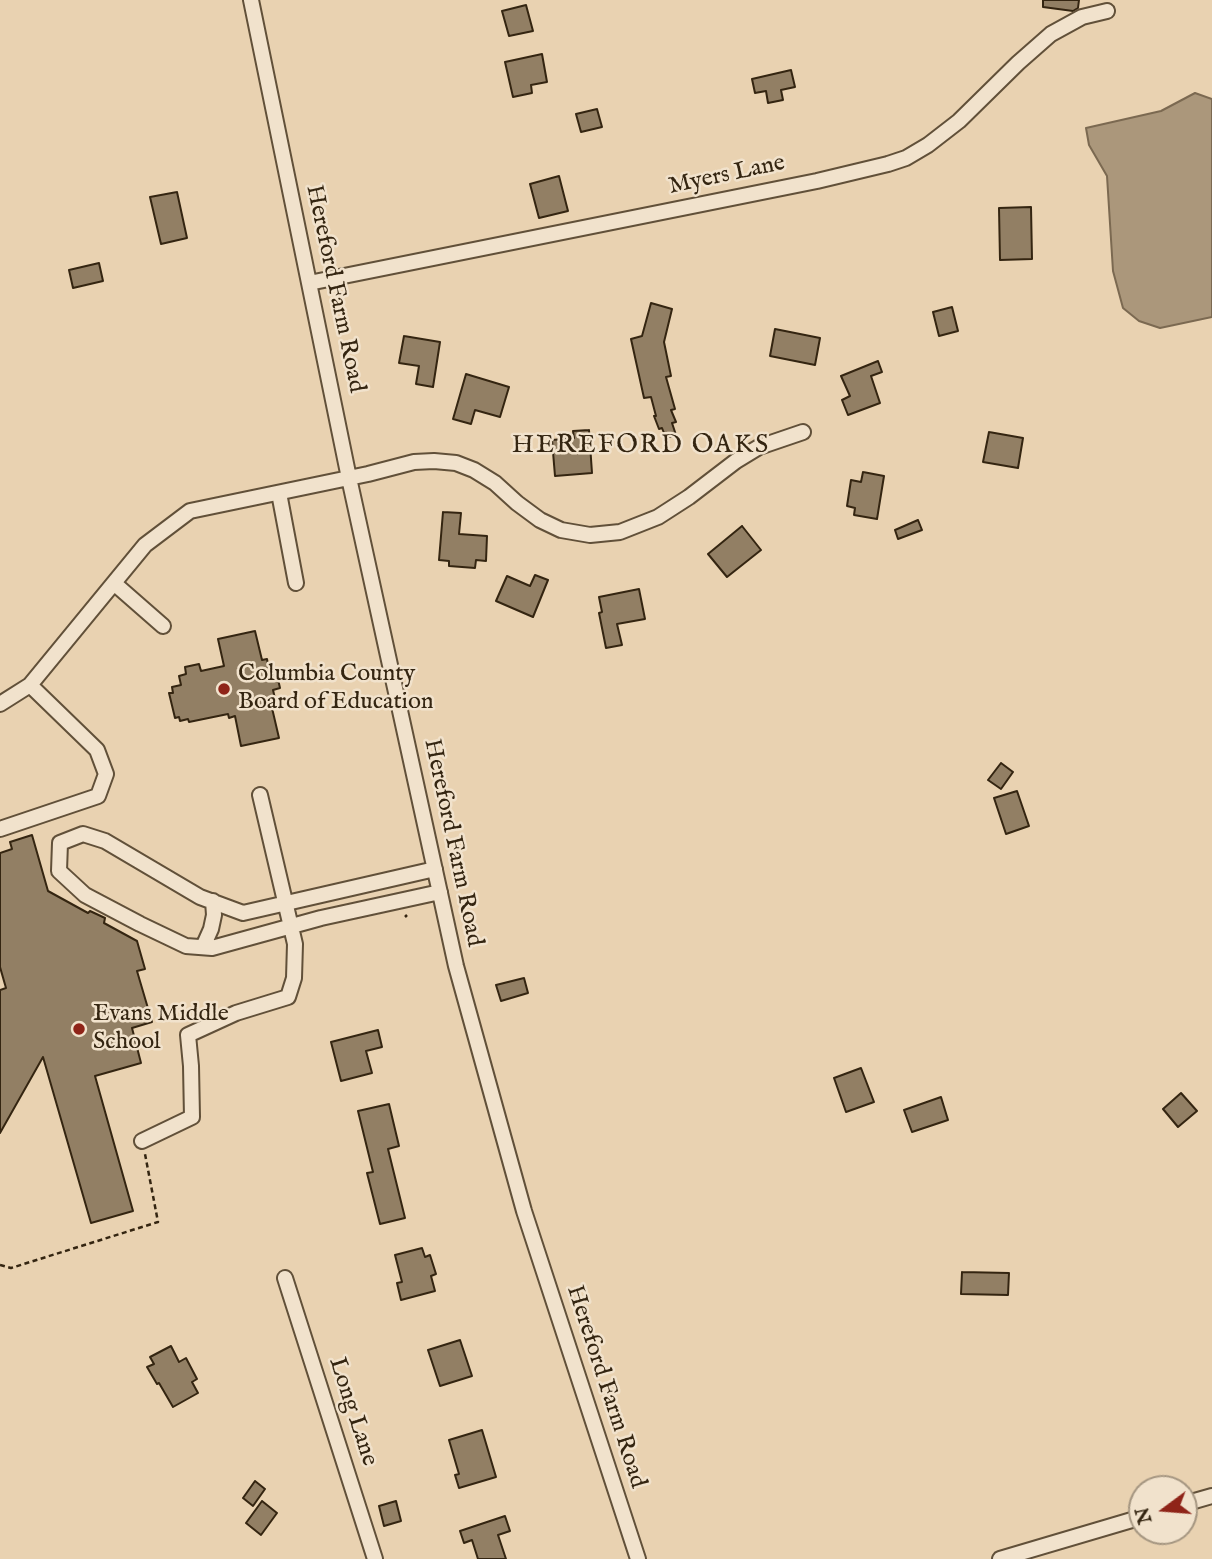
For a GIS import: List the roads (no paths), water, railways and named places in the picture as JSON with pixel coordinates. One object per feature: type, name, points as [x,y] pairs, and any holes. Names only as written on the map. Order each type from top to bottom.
[{"type":"street","name":"Hereford Farm Road","points":[[251,0],[349,478],[456,966],[524,1211],[638,1559]]},
{"type":"street","name":"Myers Lane","points":[[309,283],[817,181],[906,158],[928,145],[958,121],[1051,34],[1082,17],[1107,11]]},
{"type":"street","points":[[0,704],[30,685],[145,545],[190,511],[414,462],[434,461],[456,463],[474,470],[495,483],[540,520],[561,530],[590,535],[620,533],[658,517],[759,447],[803,432]]},
{"type":"street","points":[[279,493],[296,583]]},
{"type":"street","points":[[115,584],[163,626]]},
{"type":"street","points":[[0,829],[98,796],[106,774],[97,750],[30,685]]},
{"type":"street","points":[[142,1141],[192,1117],[188,1035],[236,1013],[288,997],[294,978],[295,944],[260,795]]},
{"type":"street","points":[[435,869],[243,913],[200,897],[105,841],[83,834],[60,844],[59,871],[85,895],[140,924],[186,946],[212,948],[292,926],[440,892]]},
{"type":"street","points":[[203,947],[213,922],[213,901]]},
{"type":"street","name":"Long Lane","points":[[285,1278],[375,1559]]},
{"type":"street","points":[[1000,1559],[1128,1521]]},
{"type":"place","name":"Columbia County Board of Education","points":[[224,689]]},
{"type":"place","name":"Evans Middle School","points":[[79,1029]]},
{"type":"district","name":"HEREFORD OAKS","points":[[641,447]]}]
